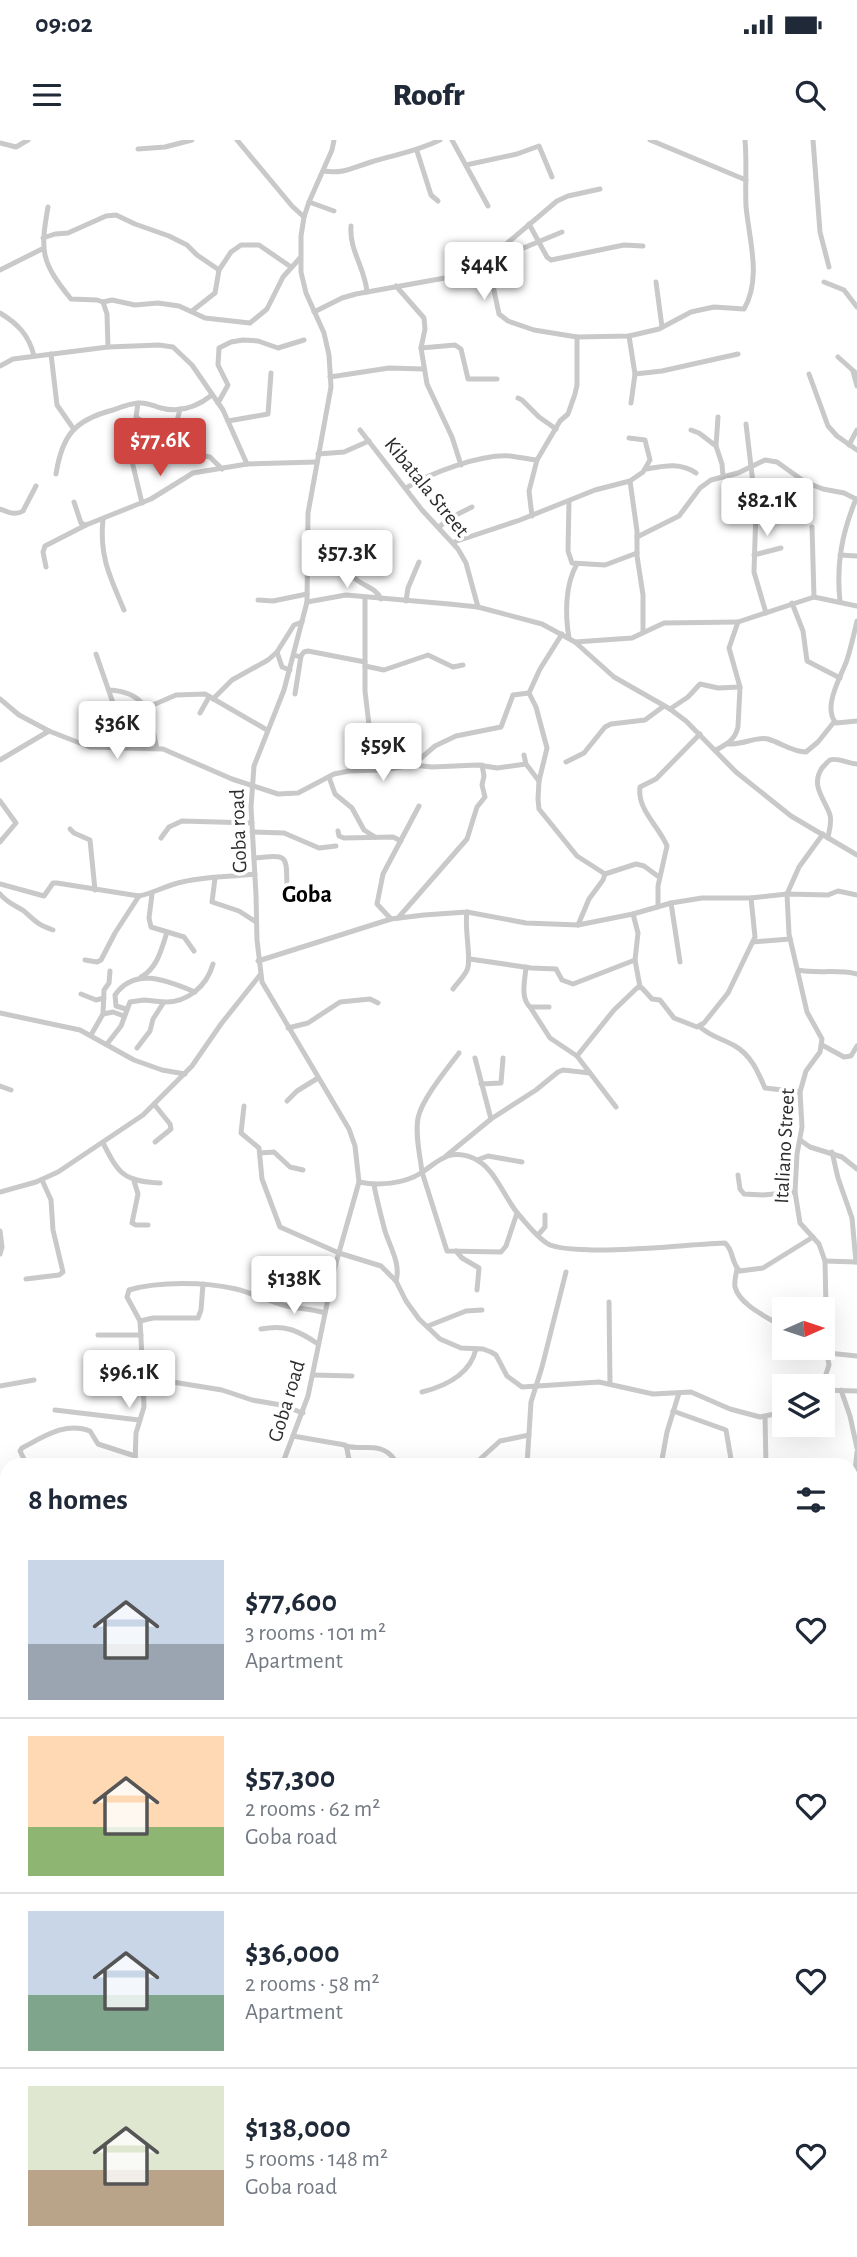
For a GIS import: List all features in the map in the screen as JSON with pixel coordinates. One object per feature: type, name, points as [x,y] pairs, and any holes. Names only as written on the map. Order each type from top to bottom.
[{"type":"street","points":[[0,143],[16,147],[28,140]]},
{"type":"street","points":[[138,149],[165,147],[192,140]]},
{"type":"street","points":[[237,140],[303,217]]},
{"type":"street","name":"Goba road","points":[[285,1458],[303,1413],[339,1253],[359,1182],[355,1146],[349,1129],[267,992],[260,975],[252,832],[251,786],[254,766],[297,656],[307,602],[307,513],[329,398],[330,377],[324,333],[306,293],[300,258],[303,217],[334,140]]},
{"type":"street","points":[[324,170],[346,172],[374,161],[417,151],[440,140]]},
{"type":"street","points":[[452,140],[488,206]]},
{"type":"street","points":[[650,140],[746,180]]},
{"type":"street","points":[[488,262],[499,314],[503,319],[534,330],[577,337],[629,336],[662,327],[691,312],[714,307],[744,309],[751,295],[754,271],[746,204],[745,140]]},
{"type":"street","points":[[813,140],[820,232],[829,267]]},
{"type":"street","points":[[466,164],[517,155],[539,146],[552,177]]},
{"type":"street","points":[[417,151],[431,195],[438,201]]},
{"type":"street","points":[[482,266],[562,198],[600,189]]},
{"type":"street","points":[[309,202],[334,211]]},
{"type":"street","points":[[48,207],[42,249],[49,267],[71,299],[103,302],[112,300],[135,305],[158,303],[179,306],[205,318],[255,321],[267,309],[277,288],[300,258]]},
{"type":"street","points":[[43,238],[68,233],[106,216],[116,215],[178,240],[219,270]]},
{"type":"street","points":[[529,224],[551,260],[624,245],[643,246]]},
{"type":"street","points":[[351,226],[351,243],[367,292]]},
{"type":"street","points":[[314,312],[342,298],[451,278],[562,232]]},
{"type":"street","points":[[192,311],[215,293],[219,270],[235,248],[249,244],[260,245],[291,267]]},
{"type":"street","points":[[0,270],[42,249]]},
{"type":"street","points":[[656,282],[662,327]]},
{"type":"street","points":[[824,282],[844,290],[857,307]]},
{"type":"street","points":[[408,284],[410,300]]},
{"type":"street","points":[[396,286],[421,313],[425,322],[421,348],[423,369],[461,465]]},
{"type":"street","points":[[103,302],[107,314],[108,347]]},
{"type":"street","points":[[0,313],[10,319],[27,337],[34,356]]},
{"type":"street","points":[[629,336],[635,374],[631,402]]},
{"type":"street","points":[[532,516],[528,491],[537,460],[560,421],[568,414],[577,385],[577,337]]},
{"type":"street","points":[[218,403],[228,384],[218,365],[219,351],[224,344],[254,340],[278,348],[304,340]]},
{"type":"street","points":[[421,348],[455,345],[461,349],[468,379],[497,379]]},
{"type":"street","points":[[0,365],[13,359],[108,347],[173,347],[192,365],[218,403],[247,464]]},
{"type":"street","points":[[51,354],[57,405],[73,428]]},
{"type":"street","points":[[635,374],[738,355]]},
{"type":"street","points":[[838,356],[855,373],[857,386]]},
{"type":"street","points":[[330,377],[388,368],[423,369]]},
{"type":"street","points":[[228,421],[268,414],[271,373]]},
{"type":"street","points":[[809,374],[828,426],[857,450]]},
{"type":"street","points":[[56,474],[62,447],[73,428],[101,413],[138,403],[180,409],[196,406],[212,395]]},
{"type":"street","points":[[518,398],[556,429]]},
{"type":"street","points":[[138,403],[136,417],[148,430],[169,439],[184,452],[210,457],[222,469]]},
{"type":"street","points":[[157,449],[169,439],[180,409]]},
{"type":"street","points":[[718,417],[716,446],[723,476]]},
{"type":"street","points":[[746,424],[756,519],[754,572],[766,613]]},
{"type":"street","name":"Kibatala Street","points":[[360,429],[422,510],[454,542],[466,563],[478,607]]},
{"type":"street","points":[[691,430],[716,446]]},
{"type":"street","points":[[849,445],[857,430]]},
{"type":"street","points":[[454,542],[532,516],[595,490],[630,481],[646,468],[650,460],[646,442],[629,438]]},
{"type":"street","points":[[318,454],[344,452],[369,441]]},
{"type":"street","points":[[131,453],[142,503]]},
{"type":"street","points":[[406,488],[421,479],[461,465],[499,457],[537,460]]},
{"type":"street","points":[[636,537],[673,521],[700,488],[711,480],[759,462],[772,460],[805,482],[857,498],[844,528],[838,574],[840,601]]},
{"type":"street","points":[[46,566],[43,552],[45,546],[86,525],[142,503],[187,475],[247,464],[316,462]]},
{"type":"street","points":[[646,468],[680,466],[696,473]]},
{"type":"street","points":[[630,481],[643,595],[643,632]]},
{"type":"street","points":[[0,509],[12,514],[20,513],[37,486]]},
{"type":"street","points":[[569,501],[570,561],[577,564],[605,565],[637,553]]},
{"type":"street","points":[[74,502],[81,523],[86,525]]},
{"type":"street","points":[[439,527],[472,506]]},
{"type":"street","points":[[103,519],[101,538],[106,567],[124,610]]},
{"type":"street","points":[[811,527],[814,597]]},
{"type":"street","points":[[754,555],[781,548]]},
{"type":"street","points":[[841,555],[857,556]]},
{"type":"street","points":[[405,601],[419,562]]},
{"type":"street","points":[[346,564],[358,583],[375,590],[381,599]]},
{"type":"street","points":[[569,638],[566,624],[569,585],[577,564]]},
{"type":"street","points":[[258,600],[274,601],[307,594]]},
{"type":"street","points":[[307,602],[346,596],[478,607],[542,624],[575,642],[614,677],[667,708],[700,734],[736,772],[790,816],[857,855]]},
{"type":"street","points":[[575,642],[632,638],[664,623],[738,622],[814,597],[857,606]]},
{"type":"street","points":[[356,770],[369,725],[365,598]]},
{"type":"street","points":[[792,603],[803,631],[807,661],[840,678]]},
{"type":"street","points":[[834,722],[833,698],[857,621]]},
{"type":"street","points":[[200,713],[211,698],[232,680],[277,652],[294,625],[302,622]]},
{"type":"street","points":[[716,750],[728,744],[736,733],[740,687],[729,648],[738,622]]},
{"type":"street","points":[[562,634],[536,675],[529,693],[536,707],[547,748],[539,780],[538,803],[543,814],[577,856],[605,874]]},
{"type":"street","points":[[295,694],[297,656],[308,651],[384,670],[428,655],[453,667],[463,665]]},
{"type":"street","points":[[277,652],[282,667],[290,670]]},
{"type":"street","points":[[96,654],[121,726],[138,747]]},
{"type":"street","points":[[566,762],[588,749],[605,727],[645,720],[688,697],[699,684],[723,688],[740,687]]},
{"type":"street","points":[[109,690],[121,691],[141,700],[146,708],[157,748]]},
{"type":"street","points":[[413,765],[435,746],[456,736],[501,727],[512,697],[515,694],[529,693]]},
{"type":"street","points":[[146,708],[176,695],[201,694],[267,730]]},
{"type":"street","points":[[0,699],[19,715],[90,747],[157,748],[270,793],[292,795],[329,777],[356,770],[413,765],[482,765],[497,768],[526,764]]},
{"type":"street","points":[[834,722],[857,721]]},
{"type":"street","points":[[728,744],[738,745],[763,738],[806,752],[826,734],[834,722]]},
{"type":"street","points":[[0,761],[50,731]]},
{"type":"street","points":[[658,907],[659,877],[667,846],[644,807],[640,787],[656,779],[700,734]]},
{"type":"street","points":[[524,755],[526,764],[539,780]]},
{"type":"street","points":[[857,764],[828,761],[817,777],[819,793],[831,820],[825,836],[799,867],[787,894],[790,939],[807,1012],[820,1034],[822,1045],[845,1057],[851,1056],[857,1046]]},
{"type":"street","points":[[398,918],[467,839],[476,811],[485,797],[482,765]]},
{"type":"street","points":[[329,777],[335,794],[353,810],[364,830],[375,837]]},
{"type":"street","points":[[0,801],[16,823],[0,842]]},
{"type":"street","points":[[391,919],[377,904],[378,894],[383,874],[419,806]]},
{"type":"street","points":[[161,838],[169,827],[181,821],[252,823]]},
{"type":"street","points":[[70,829],[90,840],[95,890]]},
{"type":"street","points":[[338,831],[339,836],[344,838],[396,837],[401,841]]},
{"type":"street","points":[[252,832],[284,833],[319,848],[336,846]]},
{"type":"street","points":[[254,858],[278,855],[283,857],[286,862],[287,890]]},
{"type":"street","points":[[605,874],[633,864],[641,864],[659,877]]},
{"type":"street","points":[[0,884],[44,896],[53,883],[139,896],[152,894],[177,882],[255,874]]},
{"type":"street","points":[[578,925],[589,899],[605,874]]},
{"type":"street","points":[[215,878],[212,902],[239,911],[256,922]]},
{"type":"street","points":[[258,961],[398,918],[467,912],[533,923],[578,925],[702,898],[828,895],[838,891],[857,895]]},
{"type":"street","points":[[0,894],[33,921],[53,930]]},
{"type":"street","points":[[152,894],[150,925],[184,937],[194,951]]},
{"type":"street","points":[[85,960],[101,960],[139,896]]},
{"type":"street","points":[[633,914],[638,940],[635,960],[640,987],[652,999],[660,1000],[674,1018],[694,1027],[699,1026],[728,993],[753,942],[755,937],[751,898]]},
{"type":"street","points":[[671,903],[680,962]]},
{"type":"street","points":[[453,989],[468,968],[470,959],[465,930],[467,912]]},
{"type":"street","points":[[141,977],[152,967],[167,932]]},
{"type":"street","points":[[753,942],[790,939]]},
{"type":"street","points":[[470,959],[556,969],[562,980],[573,984],[635,960]]},
{"type":"street","points":[[107,1044],[121,1026],[130,1002],[181,1000],[195,992],[206,980],[214,964]]},
{"type":"street","points":[[526,967],[524,998],[550,1038],[577,1056],[615,1107]]},
{"type":"street","points":[[798,970],[836,971],[857,975]]},
{"type":"street","points":[[91,1035],[103,1014],[104,990],[110,979],[110,971]]},
{"type":"street","points":[[0,1192],[58,1172],[143,1115],[185,1074],[260,975]]},
{"type":"street","points":[[125,1013],[116,1006],[115,995],[130,980],[141,977],[158,979],[195,992]]},
{"type":"street","points":[[577,1056],[614,1010],[640,987]]},
{"type":"street","points":[[81,994],[96,1000],[104,998]]},
{"type":"street","points":[[288,1028],[308,1023],[340,1002],[370,999],[378,1003]]},
{"type":"street","points":[[137,1048],[150,1031],[153,1019],[164,1002]]},
{"type":"street","points":[[530,1007],[549,1007]]},
{"type":"street","points":[[0,1013],[72,1028],[91,1035],[134,1060],[154,1068],[185,1074]]},
{"type":"street","points":[[103,1014],[125,1013]]},
{"type":"street","points":[[699,1026],[741,1050],[758,1069],[765,1088],[800,1092]]},
{"type":"street","name":"Italiano Street","points":[[822,1045],[806,1071],[800,1092],[802,1127],[795,1192],[800,1223],[819,1244],[825,1261],[826,1297]]},
{"type":"street","points":[[458,1053],[425,1102],[418,1118],[422,1172],[445,1249],[501,1252],[506,1246],[517,1213]]},
{"type":"street","points":[[475,1058],[491,1119]]},
{"type":"street","points":[[481,1084],[501,1083],[503,1058]]},
{"type":"street","points":[[359,1182],[374,1185],[405,1180],[422,1172],[560,1071],[590,1073]]},
{"type":"street","points":[[287,1101],[318,1078]]},
{"type":"street","points":[[0,1086],[11,1090]]},
{"type":"street","points":[[154,1104],[171,1129],[155,1142]]},
{"type":"street","points":[[244,1106],[241,1133],[259,1148],[262,1179],[278,1225],[286,1231],[339,1253],[381,1266],[396,1281],[419,1318],[440,1339],[461,1348],[483,1349],[496,1355],[513,1382],[522,1387],[535,1388],[575,1383],[610,1384],[653,1394],[691,1392],[750,1415],[772,1415]]},
{"type":"street","points":[[800,1140],[842,1157],[857,1169]]},
{"type":"street","points":[[103,1143],[118,1171],[134,1181],[160,1183]]},
{"type":"street","points":[[260,1153],[274,1152],[290,1167],[303,1170]]},
{"type":"street","points":[[825,1261],[856,1262],[852,1218],[832,1152]]},
{"type":"street","points":[[446,1156],[460,1155],[477,1160],[486,1167],[517,1213],[548,1244],[569,1249],[658,1249],[725,1243],[737,1269],[735,1285],[740,1296],[772,1322]]},
{"type":"street","points":[[477,1160],[488,1156],[522,1162]]},
{"type":"street","points":[[738,1175],[740,1189],[744,1195],[795,1192]]},
{"type":"street","points":[[26,1279],[59,1275],[63,1272],[53,1230],[51,1200],[41,1180]]},
{"type":"street","points":[[134,1181],[138,1194],[132,1223],[148,1225]]},
{"type":"street","points":[[374,1185],[398,1271],[396,1281]]},
{"type":"street","points":[[538,1235],[545,1227],[545,1215]]},
{"type":"street","points":[[0,1231],[0,1254]]},
{"type":"street","points":[[737,1269],[763,1268],[813,1237]]},
{"type":"street","points":[[456,1251],[461,1258],[479,1268],[477,1290]]},
{"type":"street","points":[[527,1458],[529,1416],[566,1272]]},
{"type":"street","points":[[24,1458],[20,1451],[22,1448],[61,1429],[72,1427],[90,1432],[98,1444],[135,1456],[136,1433],[144,1406],[143,1375],[140,1321],[127,1297],[129,1290],[175,1284],[203,1284],[236,1289],[286,1306],[325,1313]]},
{"type":"street","points":[[140,1321],[153,1318],[198,1318],[203,1284]]},
{"type":"street","points":[[609,1302],[610,1384]]},
{"type":"street","points":[[428,1326],[466,1311],[482,1310]]},
{"type":"street","points":[[261,1329],[287,1328],[318,1344]]},
{"type":"street","points":[[98,1335],[141,1335]]},
{"type":"street","points":[[422,1392],[444,1385],[459,1376],[471,1365],[476,1349]]},
{"type":"street","points":[[835,1352],[857,1356]]},
{"type":"street","points":[[143,1375],[222,1390],[303,1413]]},
{"type":"street","points":[[313,1375],[352,1376]]},
{"type":"street","points":[[0,1386],[34,1380]]},
{"type":"street","points":[[835,1389],[857,1391]]},
{"type":"street","points":[[841,1390],[857,1450]]},
{"type":"street","points":[[663,1458],[679,1393]]},
{"type":"street","points":[[55,1410],[139,1420]]},
{"type":"street","points":[[673,1411],[726,1430],[731,1458]]},
{"type":"street","points":[[765,1417],[766,1458]]},
{"type":"street","points":[[481,1458],[500,1441],[529,1435]]},
{"type":"street","points":[[293,1436],[356,1448],[377,1447],[393,1458]]},
{"type":"street","points":[[345,1445],[349,1458]]},
{"type":"district","name":"Goba","points":[[307,894]]}]
